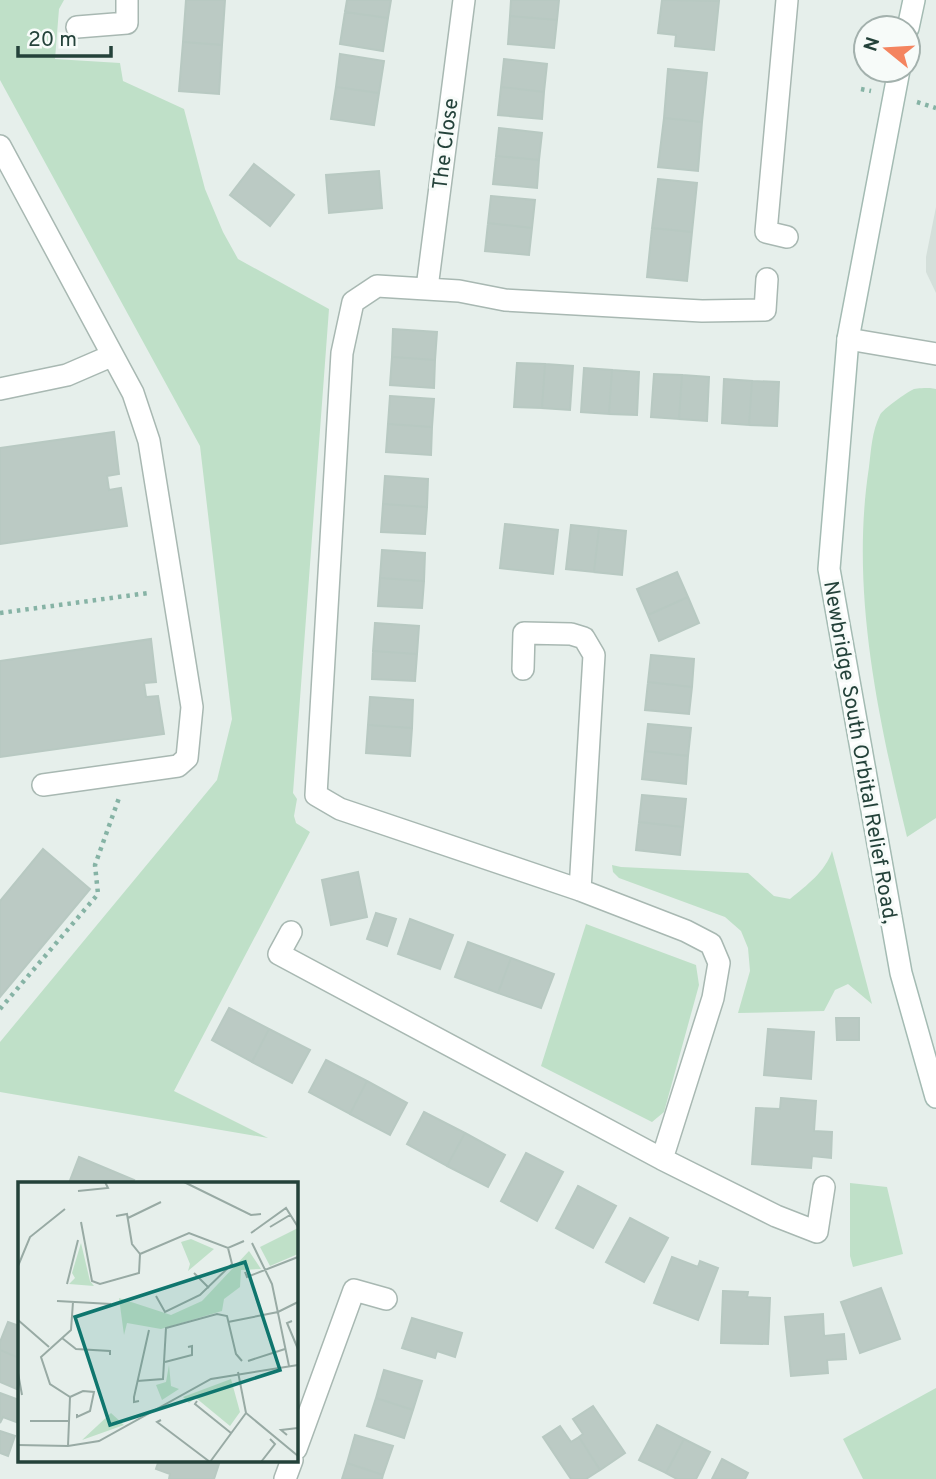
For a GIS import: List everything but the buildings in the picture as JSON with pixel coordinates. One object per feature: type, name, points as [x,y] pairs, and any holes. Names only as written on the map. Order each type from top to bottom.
[{"type":"street","points":[[77,27],[127,23],[127,0]]},
{"type":"street","name":"The Close","points":[[427,288],[464,0]]},
{"type":"street","points":[[787,0],[766,232],[787,237]]},
{"type":"street","name":"Newbridge South Orbital Relief Road,","points":[[897,84],[848,339],[829,569],[901,973],[936,1097]]},
{"type":"street","points":[[0,146],[133,393],[149,441],[192,708],[187,758],[178,766],[43,786]]},
{"type":"street","points":[[662,1159],[713,998],[719,963],[710,944],[580,890],[340,808],[316,794],[342,354],[353,302],[377,285],[459,291],[505,300],[702,311],[765,310],[767,279]]},
{"type":"street","points":[[848,339],[936,354]]},
{"type":"street","points":[[0,389],[67,375],[111,356]]},
{"type":"street","points":[[523,670],[524,633],[571,634],[584,638],[594,655],[580,890]]},
{"type":"street","points":[[291,932],[279,954],[662,1159],[776,1216],[817,1232],[824,1187]]},
{"type":"street","points":[[298,1444],[354,1290],[386,1299]]},
{"type":"street","points":[[285,1479],[291,1462]]},
{"type":"path","points":[[910,100],[936,108]]},
{"type":"path","points":[[0,613],[173,590]]},
{"type":"path","points":[[0,1009],[98,894],[95,865],[122,790]]},
{"type":"shaded area","points":[[936,207],[936,293],[926,272],[926,257]]},
{"type":"green space","points":[[0,0],[64,0],[59,9],[55,59],[120,63],[123,81],[184,109],[205,189],[238,259],[329,309],[293,793],[297,799],[294,816],[296,823],[310,832],[174,1091],[268,1138],[0,1092],[0,1042],[217,780],[232,719],[200,446],[0,80]]},
{"type":"green space","points":[[936,389],[936,818],[907,837],[886,746],[870,653],[865,607],[864,513],[872,441],[880,415],[911,391]]},
{"type":"green space","points":[[832,851],[872,1004],[848,984],[835,990],[824,1011],[738,1013],[750,971],[748,948],[741,931],[725,917],[619,878],[613,872],[612,865],[748,873],[774,896],[790,899],[820,872]]},
{"type":"green space","points":[[586,924],[696,965],[699,985],[664,1112],[652,1122],[541,1066]]},
{"type":"green space","points":[[850,1183],[887,1187],[903,1254],[853,1267],[850,1256]]},
{"type":"green space","points":[[936,1388],[936,1479],[863,1479],[843,1439]]}]
